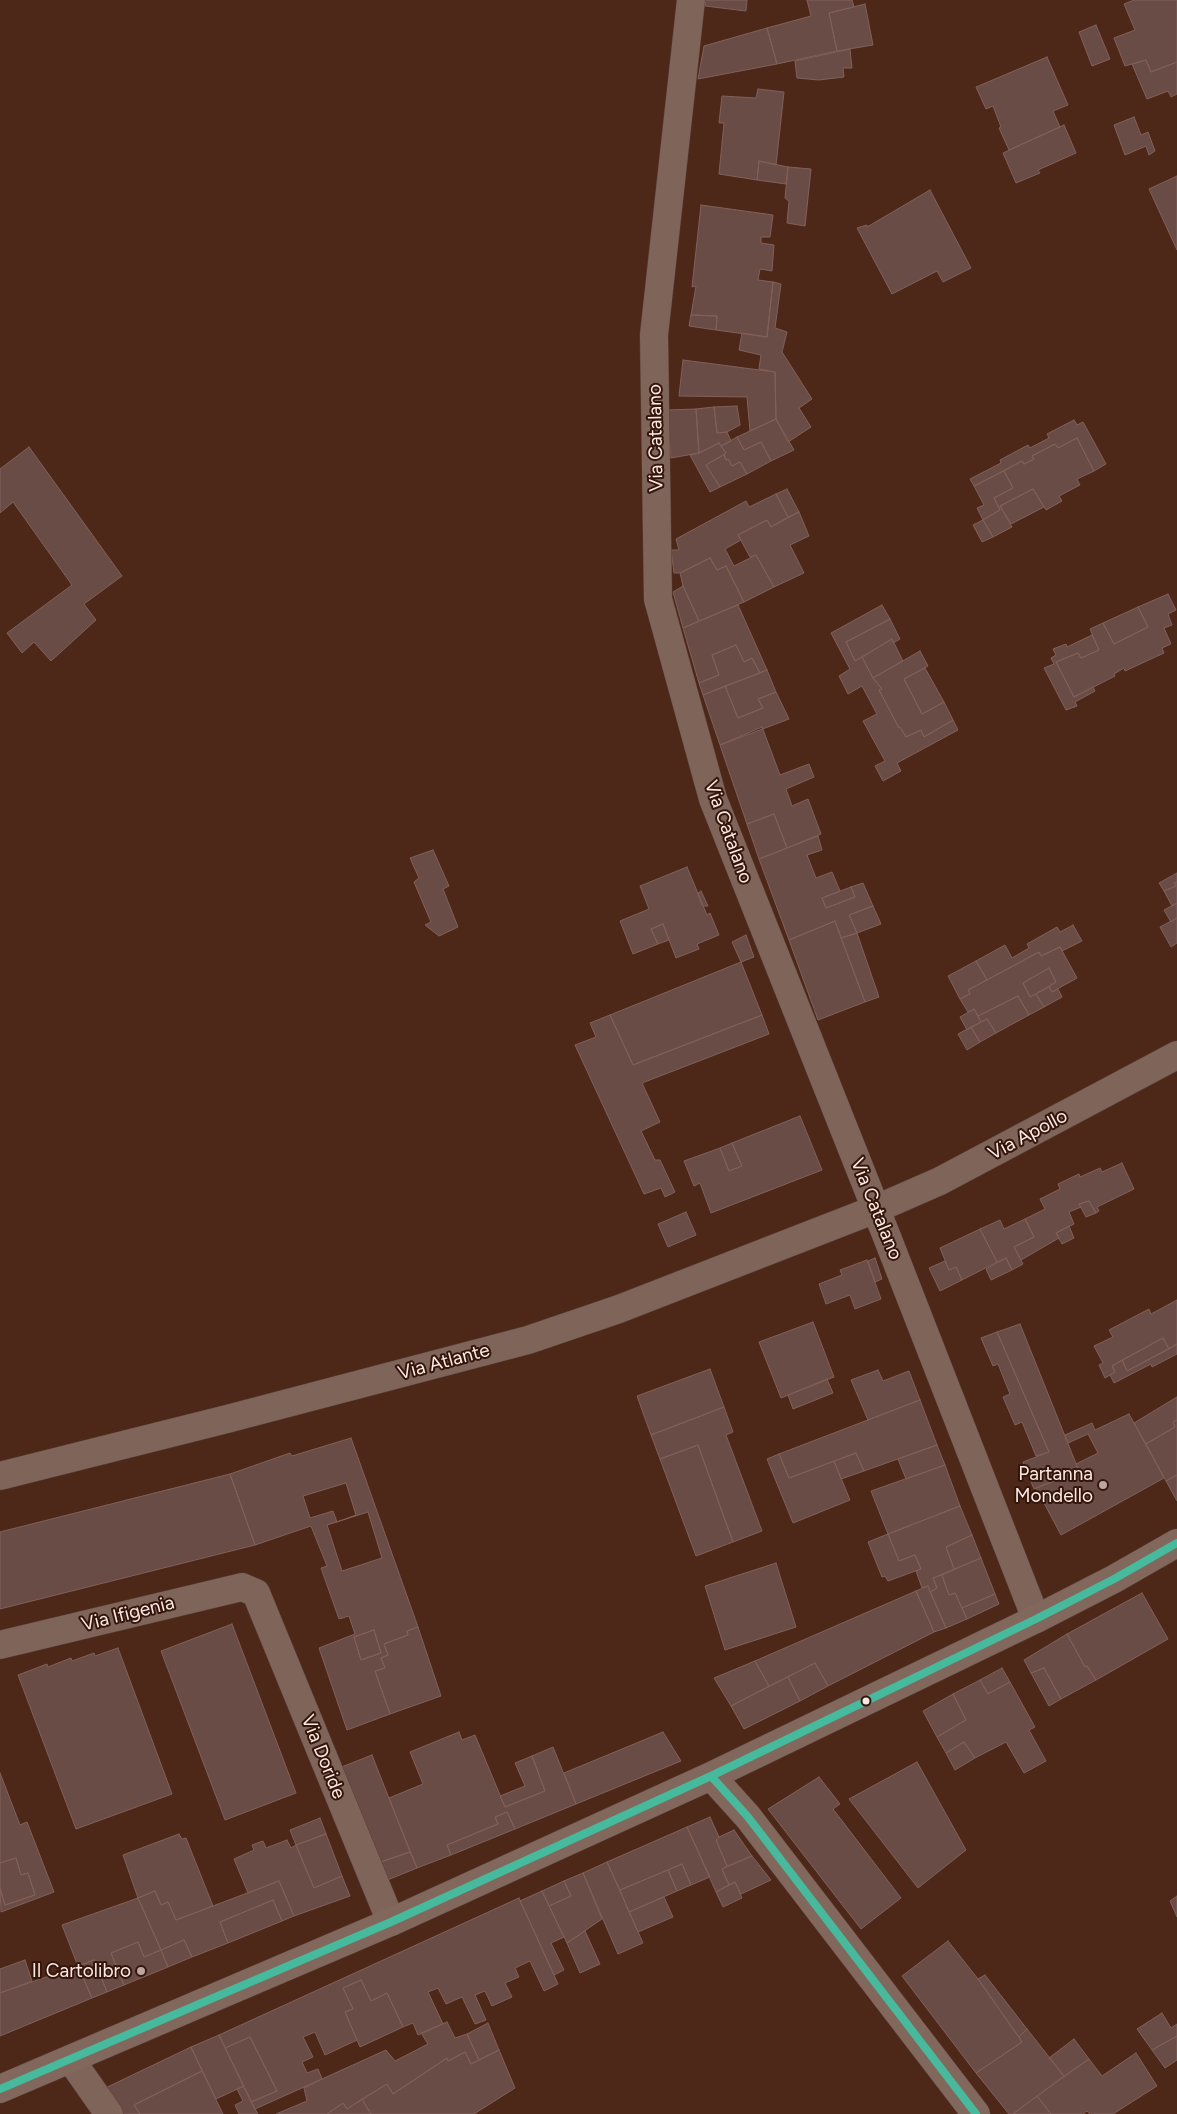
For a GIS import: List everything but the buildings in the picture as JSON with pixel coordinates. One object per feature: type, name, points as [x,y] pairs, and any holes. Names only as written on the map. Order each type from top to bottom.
[{"type":"main road","points":[[0,2090],[391,1922],[711,1776],[1114,1580],[1177,1543]]},
{"type":"main road","points":[[711,1776],[748,1817],[976,2114]]},
{"type":"street","name":"Via Catalano","points":[[692,0],[654,335],[658,599],[713,799],[1036,1619]]},
{"type":"street","name":"Via Apollo","points":[[876,1209],[940,1181],[1177,1055]]},
{"type":"street","name":"Via Atlante","points":[[0,1476],[228,1419],[528,1340],[628,1305],[876,1209]]},
{"type":"street","name":"Via Ifigenia","points":[[0,1646],[242,1587],[256,1593]]},
{"type":"street","name":"Via Doride","points":[[256,1593],[391,1922]]},
{"type":"street","points":[[71,2060],[109,2114]]},
{"type":"transit line","points":[[0,2089],[391,1922],[711,1776],[1036,1619],[1114,1579],[1177,1543]]},
{"type":"transit line","points":[[711,1776],[748,1817],[976,2114]]},
{"type":"place","name":"Partanna Mondello","points":[[1103,1485]]},
{"type":"place","name":"Il Cartolibro","points":[[141,1971]]}]
